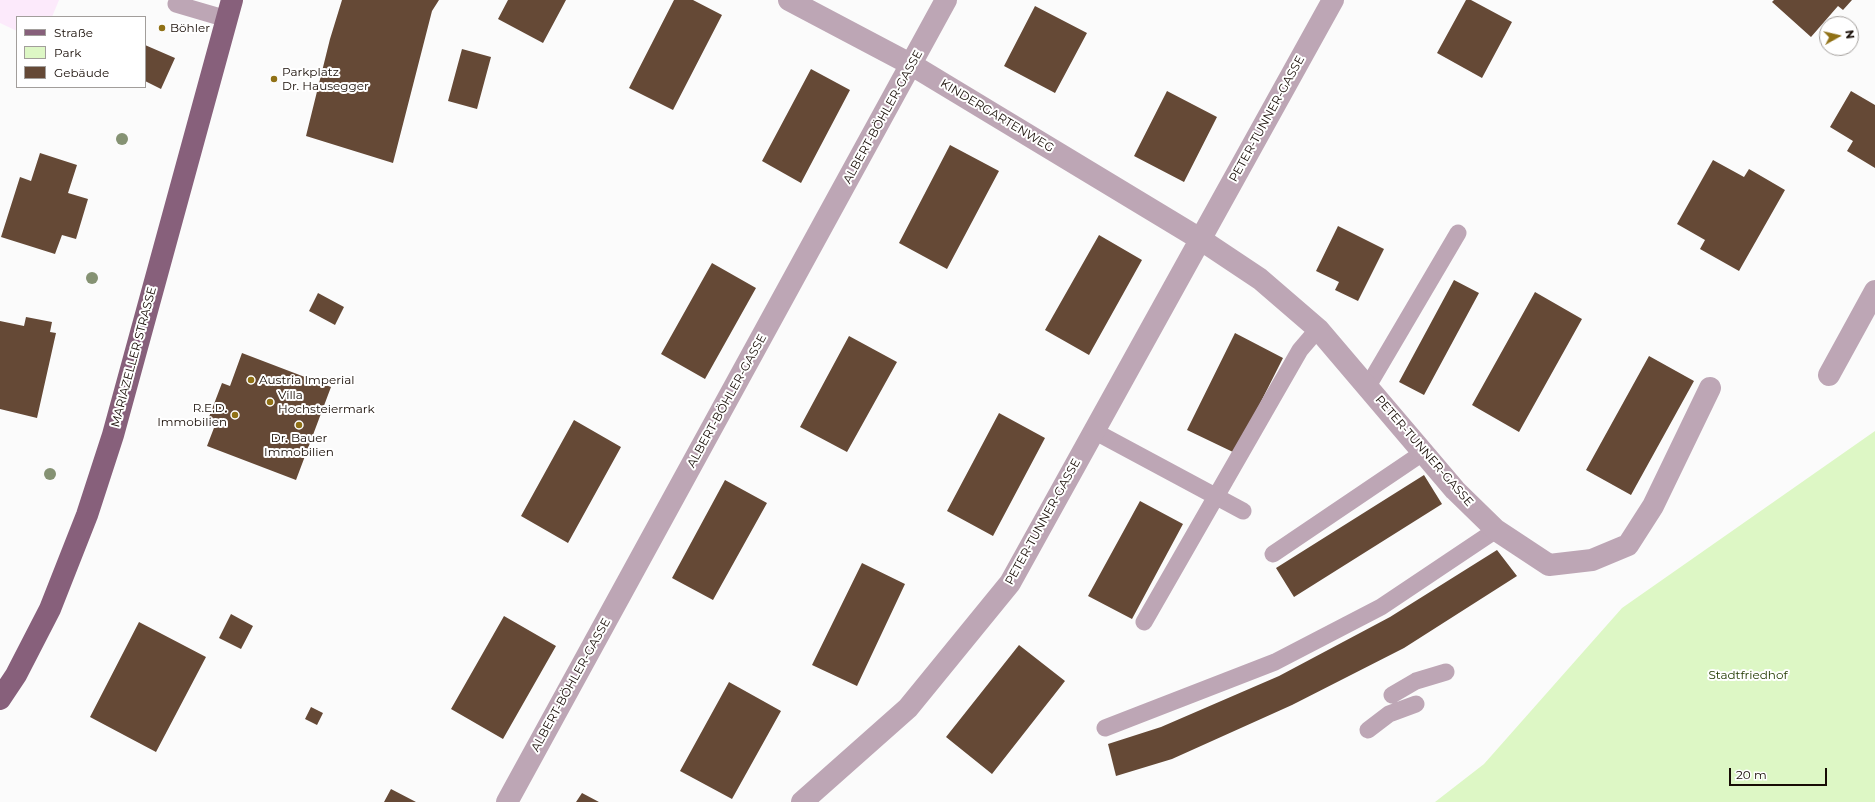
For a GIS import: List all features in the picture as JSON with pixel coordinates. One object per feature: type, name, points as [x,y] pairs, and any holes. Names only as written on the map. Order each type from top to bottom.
[{"type":"main road","name":"MARIAZELLER STRASSE","points":[[0,699],[16,675],[50,609],[87,515],[113,435],[229,9]]},
{"type":"street","name":"KINDERGARTENWEG","points":[[789,0],[912,65],[1200,239]]},
{"type":"street","name":"ALBERT-BÖHLER-GASSE","points":[[507,802],[912,65],[946,0]]},
{"type":"street","name":"PETER-TUNNER-GASSE","points":[[802,802],[908,708],[1010,583],[1333,0]]},
{"type":"street","name":"PETER-TUNNER-GASSE","points":[[1200,239],[1260,279],[1318,329],[1455,490],[1496,530],[1549,565],[1592,560],[1628,545],[1653,506],[1710,388]]},
{"type":"street","points":[[1829,375],[1875,291]]},
{"type":"lane","points":[[176,4],[229,9]]},
{"type":"lane","points":[[1368,386],[1458,233]]},
{"type":"lane","points":[[1144,622],[1300,350],[1318,329]]},
{"type":"lane","points":[[1094,431],[1243,511]]},
{"type":"lane","points":[[1273,554],[1424,452]]},
{"type":"lane","points":[[1105,728],[1274,662],[1381,607],[1496,530]]},
{"type":"lane","points":[[1392,695],[1416,681],[1446,672]]},
{"type":"lane","points":[[1368,730],[1389,714],[1416,704]]},
{"type":"shaded area","points":[[0,0],[59,0],[52,16],[16,16],[16,31],[0,23]]},
{"type":"green space","name":"Stadtfriedhof","points":[[1875,431],[1875,802],[1435,802],[1484,764],[1622,608]]},
{"type":"building","points":[[342,0],[439,0],[432,11],[393,163],[306,136],[330,39]]},
{"type":"building","points":[[508,0],[566,0],[543,43],[498,19]]},
{"type":"building","points":[[674,0],[693,0],[722,15],[673,110],[629,88]]},
{"type":"building","points":[[1466,0],[1471,0],[1512,22],[1482,78],[1437,53]]},
{"type":"building","points":[[1774,0],[1852,0],[1843,10],[1838,6],[1829,16],[1819,16],[1819,28],[1811,37],[1772,2]]},
{"type":"building","points":[[1035,6],[1087,33],[1055,93],[1004,66]]},
{"type":"building","points":[[146,45],[175,58],[161,89],[146,82]]},
{"type":"building","points":[[462,49],[491,57],[477,109],[448,101]]},
{"type":"building","points":[[811,69],[850,90],[801,183],[762,161]]},
{"type":"building","points":[[1167,91],[1217,117],[1184,182],[1134,156]]},
{"type":"building","points":[[1851,91],[1875,105],[1875,168],[1847,151],[1853,141],[1830,127]]},
{"type":"building","points":[[950,145],[999,171],[947,269],[899,243]]},
{"type":"building","points":[[40,153],[77,165],[68,193],[88,199],[76,239],[62,235],[55,254],[1,237],[20,177],[31,181]]},
{"type":"building","points":[[1713,160],[1744,177],[1749,169],[1785,190],[1739,271],[1700,249],[1705,240],[1677,224]]},
{"type":"building","points":[[1338,226],[1384,249],[1358,301],[1335,290],[1339,282],[1316,271]]},
{"type":"building","points":[[1099,235],[1142,260],[1089,355],[1045,330]]},
{"type":"building","points":[[712,263],[756,288],[705,379],[661,354]]},
{"type":"building","points":[[1454,280],[1479,293],[1424,395],[1399,382]]},
{"type":"building","points":[[1535,292],[1582,319],[1519,432],[1472,405]]},
{"type":"building","points":[[318,293],[344,307],[335,325],[309,311]]},
{"type":"building","points":[[26,317],[52,322],[50,332],[56,333],[37,418],[0,409],[0,321],[24,326]]},
{"type":"building","points":[[1235,333],[1283,358],[1235,453],[1187,430]]},
{"type":"building","points":[[849,336],[897,362],[847,452],[800,427]]},
{"type":"building","name":"Villa Hochsteiermark","points":[[242,353],[331,387],[296,480],[207,446],[217,420],[209,417],[222,383],[230,386]]},
{"type":"building","points":[[1649,356],[1694,381],[1631,495],[1586,470]]},
{"type":"building","points":[[999,413],[1045,438],[993,536],[947,511]]},
{"type":"building","points":[[574,420],[621,447],[568,543],[521,516]]},
{"type":"building","points":[[1424,475],[1442,504],[1294,597],[1276,568]]},
{"type":"building","points":[[725,480],[767,503],[713,600],[672,578]]},
{"type":"building","points":[[1140,501],[1183,524],[1132,619],[1088,596]]},
{"type":"building","points":[[1497,550],[1517,576],[1404,648],[1292,705],[1172,759],[1116,776],[1108,744],[1161,727],[1279,676],[1390,617]]},
{"type":"building","points":[[862,563],[905,584],[857,686],[812,665]]},
{"type":"building","points":[[231,614],[253,626],[241,649],[219,638]]},
{"type":"building","points":[[504,616],[556,646],[503,739],[451,709]]},
{"type":"building","points":[[139,622],[206,657],[156,752],[90,717]]},
{"type":"building","points":[[1019,645],[1065,681],[992,774],[946,737]]},
{"type":"building","points":[[729,682],[781,711],[732,799],[680,771]]},
{"type":"building","points":[[311,707],[323,713],[317,725],[305,719]]},
{"type":"building","points":[[391,789],[416,802],[384,802]]},
{"type":"building","points":[[582,793],[599,802],[576,802]]},
{"type":"place","name":"Böhler","points":[[162,28]]},
{"type":"place","name":"Parkplatz Dr. Hausegger","points":[[274,79]]},
{"type":"place","name":"Austria Imperial","points":[[251,380]]},
{"type":"place","name":"Villa Hochsteiermark","points":[[270,402]]},
{"type":"place","name":"R.E.D. Immobilien","points":[[235,415]]},
{"type":"place","name":"Dr. Bauer Immobilien","points":[[299,425]]}]
